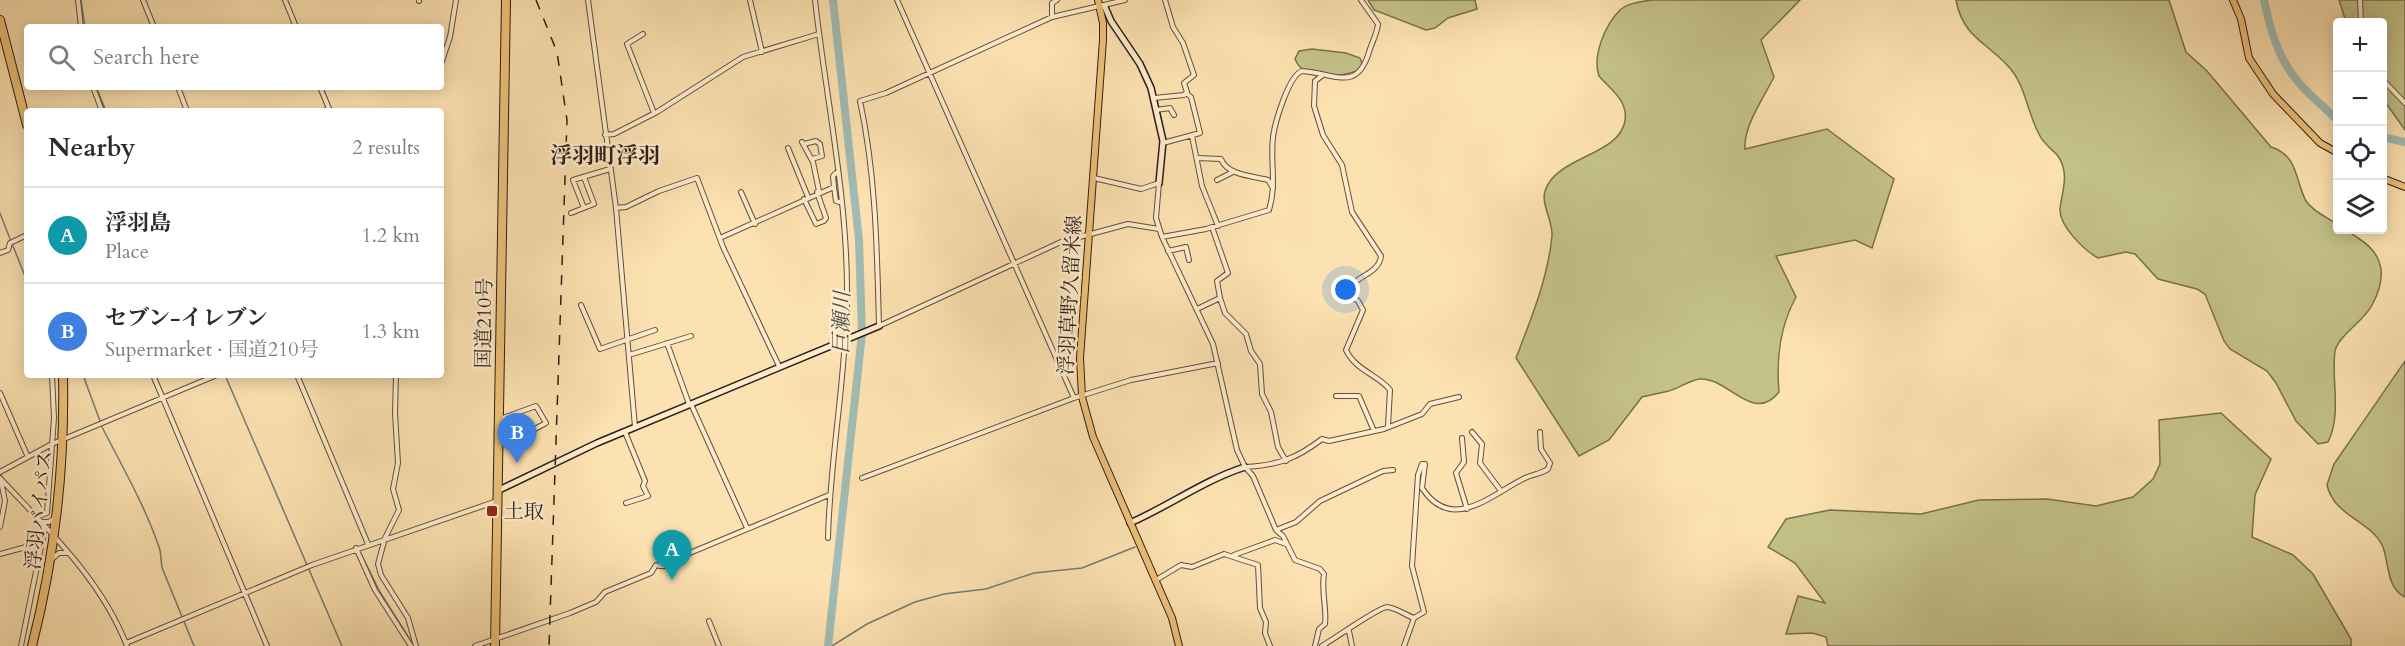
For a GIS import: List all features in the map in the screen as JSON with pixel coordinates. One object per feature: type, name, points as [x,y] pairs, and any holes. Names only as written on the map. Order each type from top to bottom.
[{"type":"highway","name":"国道210号","points":[[495,643],[506,0]]},
{"type":"highway","points":[[0,20],[24,113]]},
{"type":"highway","name":"浮羽バイパス","points":[[32,646],[52,560],[58,516],[63,439],[63,378]]},
{"type":"main road","points":[[2233,0],[2241,19],[2249,58],[2273,94],[2315,139],[2333,150]]},
{"type":"main road","name":"浮羽草野久留米線","points":[[1099,3],[1103,23],[1080,358],[1082,397],[1093,437],[1172,618],[1179,646]]},
{"type":"main road","points":[[2387,180],[2405,187]]},
{"type":"street","points":[[78,0],[81,24]]},
{"type":"street","points":[[143,0],[153,24]]},
{"type":"street","points":[[285,0],[295,24]]},
{"type":"street","points":[[444,55],[450,37],[456,0]]},
{"type":"street","points":[[588,0],[616,208],[635,428]]},
{"type":"street","points":[[750,0],[762,52]]},
{"type":"street","points":[[815,0],[846,263],[844,339],[829,495],[828,537]]},
{"type":"street","points":[[897,0],[1015,262],[1058,367],[1074,398]]},
{"type":"street","points":[[1052,17],[1051,8],[1057,0]]},
{"type":"street","points":[[879,326],[877,251],[867,134],[860,101],[886,93],[1052,17],[1099,3],[1125,0]]},
{"type":"street","points":[[1163,143],[1200,133],[1191,97],[1186,93],[1184,83],[1194,75],[1183,43],[1173,27],[1166,0]]},
{"type":"street","points":[[1162,237],[1215,226],[1269,210],[1274,189],[1273,138],[1293,77],[1302,71],[1354,77],[1365,67],[1378,24],[1361,0]]},
{"type":"street","points":[[2360,0],[2361,18]]},
{"type":"street","points":[[1099,3],[1105,7],[1110,21],[1140,64],[1154,98],[1163,143],[1156,218],[1162,237],[1197,309],[1218,363],[1229,422],[1245,468],[1253,476],[1276,530],[1294,560],[1320,570],[1324,574],[1321,596],[1326,612],[1326,624],[1319,629],[1315,646]]},
{"type":"street","points":[[643,34],[627,44],[654,113]]},
{"type":"street","points":[[605,135],[614,134],[654,113],[743,57],[819,34]]},
{"type":"street","points":[[1323,75],[1315,81],[1313,92],[1323,135],[1331,152],[1342,165],[1352,212],[1370,242],[1380,250],[1381,256],[1380,261],[1370,273],[1350,287],[1351,296],[1358,301],[1363,310],[1346,350],[1372,378],[1383,382],[1389,390],[1388,426]]},
{"type":"street","points":[[2387,84],[2405,103]]},
{"type":"street","points":[[94,90],[101,108]]},
{"type":"street","points":[[179,90],[186,108]]},
{"type":"street","points":[[321,90],[329,108]]},
{"type":"street","points":[[1154,98],[1186,93]]},
{"type":"street","points":[[1156,110],[1170,108],[1174,115]]},
{"type":"street","points":[[1192,136],[1202,186],[1228,273],[1216,281],[1220,298],[1227,318],[1246,334],[1251,351],[1260,364],[1262,393],[1271,412],[1278,447],[1286,461]]},
{"type":"street","points":[[788,148],[816,224],[826,218],[812,159],[803,143],[816,141],[820,144],[822,156],[812,159]]},
{"type":"street","points":[[1198,158],[1221,159],[1224,166],[1233,172],[1268,180],[1274,189]]},
{"type":"street","points":[[584,208],[573,180],[610,169]]},
{"type":"street","points":[[837,172],[833,176],[834,187],[836,201],[840,202]]},
{"type":"street","points":[[1217,180],[1233,172]]},
{"type":"street","points":[[571,213],[594,204],[584,177]]},
{"type":"street","points":[[616,208],[626,207],[659,191],[697,178],[720,238],[779,366]]},
{"type":"street","points":[[1094,178],[1141,189],[1159,183]]},
{"type":"street","points":[[720,238],[755,224],[818,192],[834,187]]},
{"type":"street","points":[[741,192],[755,224]]},
{"type":"street","points":[[497,491],[625,432],[879,326],[1061,242],[1128,224],[1159,229]]},
{"type":"street","points":[[0,253],[8,250],[10,243],[24,236]]},
{"type":"street","points":[[1168,251],[1186,247],[1190,260]]},
{"type":"street","points":[[1197,309],[1220,298]]},
{"type":"street","points":[[581,305],[600,349],[655,330]]},
{"type":"street","points":[[629,355],[691,336]]},
{"type":"street","points":[[667,343],[690,404],[747,528]]},
{"type":"street","points":[[862,478],[1074,398],[1131,380],[1218,363]]},
{"type":"street","points":[[36,518],[47,513],[52,444],[52,378]]},
{"type":"street","points":[[154,378],[267,646]]},
{"type":"street","points":[[0,472],[27,455],[210,378]]},
{"type":"street","points":[[298,378],[368,544]]},
{"type":"street","points":[[396,378],[398,463],[393,489],[399,510],[385,538],[378,569],[408,618],[416,646]]},
{"type":"street","points":[[0,393],[27,455]]},
{"type":"street","points":[[1336,396],[1361,398],[1374,431]]},
{"type":"street","points":[[1130,523],[1174,503],[1212,479],[1245,468],[1276,465],[1322,439],[1329,441],[1374,431],[1422,414],[1430,404],[1459,397]]},
{"type":"street","points":[[499,419],[536,406],[546,423],[520,436],[511,416]]},
{"type":"street","points":[[625,432],[645,481],[643,486],[648,496],[626,503]]},
{"type":"street","points":[[1472,432],[1482,444],[1480,463],[1500,491]]},
{"type":"street","points":[[1404,646],[1414,618],[1424,612],[1414,575],[1412,552],[1422,464],[1425,464],[1422,488],[1433,501],[1454,510],[1467,509],[1525,478],[1545,472],[1550,466],[1542,449],[1540,432]]},
{"type":"street","points":[[1462,438],[1464,462],[1456,473],[1467,509]]},
{"type":"street","points":[[1276,530],[1296,522],[1320,501],[1383,471],[1393,470]]},
{"type":"street","points":[[1,479],[69,553],[101,592],[126,645],[312,565],[497,501]]},
{"type":"street","points":[[0,527],[4,501],[1,479]]},
{"type":"street","points":[[475,646],[495,643],[525,627],[596,602],[604,592],[651,573],[656,565],[661,567],[672,564],[685,555],[829,495]]},
{"type":"street","points":[[40,522],[49,522],[58,516]]},
{"type":"street","points":[[21,646],[45,526]]},
{"type":"street","points":[[0,554],[26,547],[43,539]]},
{"type":"street","points":[[1155,580],[1181,565],[1192,567],[1215,556],[1233,555],[1275,540],[1286,544]]},
{"type":"street","points":[[356,549],[375,590],[411,646]]},
{"type":"street","points":[[52,560],[58,553],[69,553]]},
{"type":"street","points":[[1233,555],[1240,560],[1258,565],[1260,608],[1266,622],[1265,633],[1270,646]]},
{"type":"street","points":[[1322,646],[1349,631],[1375,610],[1386,607],[1414,618]]},
{"type":"street","points":[[709,621],[719,646]]},
{"type":"street","points":[[1349,631],[1352,646]]},
{"type":"shaded area","points":[[1368,0],[1475,0],[1477,9],[1448,18],[1435,28],[1426,30],[1374,10]]},
{"type":"shaded area","points":[[1652,0],[1800,0],[1761,40],[1774,77],[1747,131],[1745,149],[1827,129],[1894,179],[1872,248],[1855,240],[1776,256],[1796,297],[1786,319],[1780,343],[1779,392],[1769,401],[1760,404],[1750,402],[1710,380],[1696,380],[1669,391],[1642,397],[1609,440],[1579,456],[1516,358],[1538,298],[1550,252],[1552,230],[1545,202],[1545,191],[1551,179],[1561,170],[1612,142],[1620,133],[1625,121],[1621,101],[1599,76],[1597,59],[1601,41],[1609,24],[1620,10],[1631,4]]},
{"type":"shaded area","points":[[1956,0],[2169,0],[2186,52],[2207,71],[2271,147],[2280,151],[2291,162],[2306,201],[2316,211],[2333,222],[2333,234],[2352,234],[2374,252],[2381,267],[2380,285],[2369,311],[2341,340],[2335,351],[2335,409],[2328,442],[2318,444],[2296,421],[2267,371],[2230,349],[2224,341],[2205,294],[2197,289],[2158,279],[2135,254],[2126,252],[2098,258],[2073,237],[2061,216],[2064,176],[2062,163],[2040,136],[2023,90],[2014,74],[1969,31],[1959,12]]},
{"type":"shaded area","points":[[2339,0],[2405,0],[2405,130],[2387,105],[2387,18],[2345,18]]},
{"type":"shaded area","points":[[1312,49],[1346,53],[1360,58],[1364,68],[1336,76],[1307,72],[1295,59],[1299,51]]},
{"type":"shaded area","points":[[2405,361],[2405,597],[2399,593],[2392,582],[2383,547],[2377,538],[2337,504],[2327,485],[2334,464]]},
{"type":"shaded area","points":[[2221,413],[2271,459],[2255,495],[2252,537],[2293,555],[2313,574],[2351,639],[2351,646],[1828,646],[1826,637],[1812,633],[1786,634],[1798,596],[1825,603],[1795,563],[1768,547],[1786,519],[1830,510],[1921,514],[1979,500],[2047,499],[2096,506],[2133,497],[2153,479],[2160,464],[2159,420]]},
{"type":"waterway","points":[[81,0],[85,24]]},
{"type":"waterway","name":"巨瀬川","points":[[828,646],[862,334],[859,240],[833,0]]},
{"type":"waterway","name":"巨瀬川","points":[[2264,0],[2275,41],[2283,60],[2295,78],[2333,116]]},
{"type":"waterway","points":[[97,90],[105,108]]},
{"type":"waterway","name":"巨瀬川","points":[[2387,138],[2405,142]]},
{"type":"waterway","points":[[0,213],[10,239]]},
{"type":"waterway","points":[[13,246],[24,274]]},
{"type":"waterway","points":[[84,378],[100,421]]},
{"type":"waterway","points":[[226,378],[342,646]]},
{"type":"waterway","points":[[102,427],[147,516],[160,550],[163,570],[194,646]]},
{"type":"waterway","points":[[832,646],[867,624],[915,602],[944,594],[986,589],[1034,573],[1082,568],[1135,547]]},
{"type":"waterway","points":[[359,550],[380,592],[414,646]]},
{"type":"railway","points":[[536,0],[557,52],[567,120],[549,646]]},
{"type":"place","name":"セブン-イレブン","points":[[517,463]]},
{"type":"place","name":"土取","points":[[492,511]]},
{"type":"place","name":"浮羽島","points":[[672,580]]},
{"type":"district","name":"浮羽町浮羽","points":[[605,156]]}]
